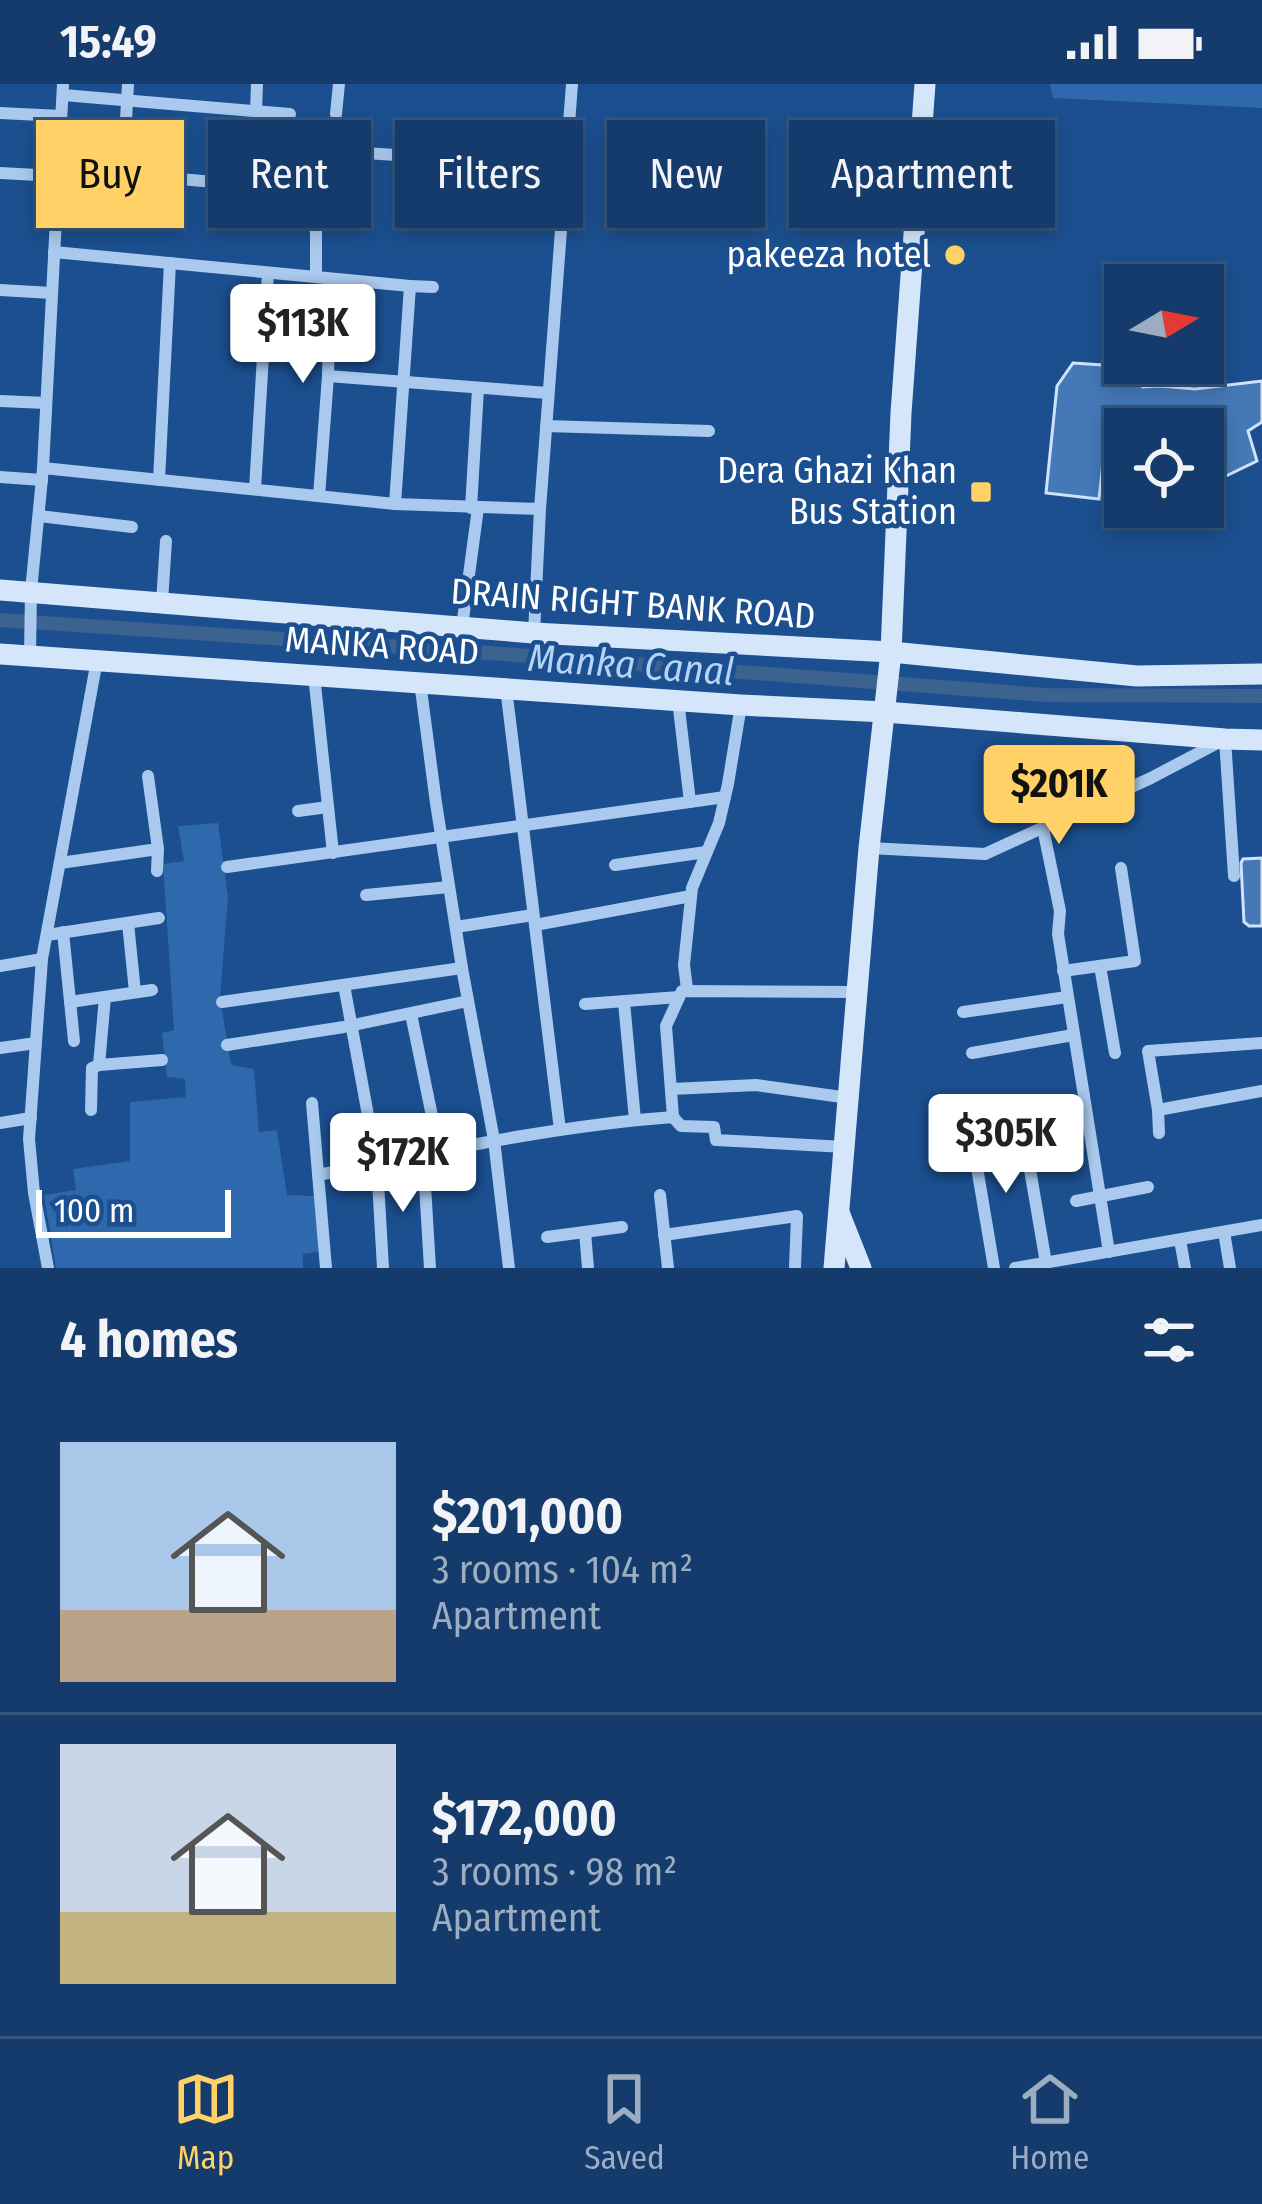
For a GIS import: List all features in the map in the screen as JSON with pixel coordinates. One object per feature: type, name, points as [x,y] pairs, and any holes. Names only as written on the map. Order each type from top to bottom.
[{"type":"main road","points":[[834,1268],[869,848],[888,682],[901,413],[925,84]]},
{"type":"main road","name":"DRAIN RIGHT BANK ROAD","points":[[0,590],[31,602],[162,602],[534,633],[888,682],[1262,674]]},
{"type":"main road","name":"MANKA ROAD","points":[[0,654],[30,645],[97,660],[741,705],[888,682],[1225,740],[1262,740]]},
{"type":"main road","points":[[840,1214],[861,1268]]},
{"type":"street","points":[[126,120],[128,84]]},
{"type":"street","points":[[256,111],[257,84]]},
{"type":"street","points":[[336,114],[339,84]]},
{"type":"street","points":[[570,120],[572,84]]},
{"type":"street","points":[[62,120],[63,90],[128,101],[290,114]]},
{"type":"street","points":[[0,113],[62,116]]},
{"type":"street","points":[[0,173],[36,172]]},
{"type":"street","points":[[30,645],[55,228]]},
{"type":"street","points":[[314,228],[323,278],[328,376],[319,496]]},
{"type":"street","points":[[534,633],[562,228]]},
{"type":"street","points":[[54,252],[433,287]]},
{"type":"street","points":[[159,479],[170,263]]},
{"type":"street","points":[[255,489],[268,273]]},
{"type":"street","points":[[395,504],[410,286]]},
{"type":"street","points":[[0,290],[52,293]]},
{"type":"street","points":[[328,376],[548,393]]},
{"type":"street","points":[[462,627],[474,508],[478,389]]},
{"type":"street","points":[[0,400],[46,403]]},
{"type":"street","points":[[546,426],[709,431]]},
{"type":"street","points":[[0,477],[159,479],[395,504],[540,509]]},
{"type":"street","points":[[38,516],[133,526]]},
{"type":"street","points":[[162,602],[166,541]]},
{"type":"street","points":[[48,1268],[29,1139],[43,959],[97,660]]},
{"type":"street","points":[[314,675],[333,853]]},
{"type":"street","points":[[420,682],[462,968],[494,1140],[509,1268]]},
{"type":"street","points":[[506,687],[560,1130]]},
{"type":"street","points":[[678,700],[689,802]]},
{"type":"street","points":[[741,705],[725,797],[692,896],[683,993],[666,1026],[673,1118],[681,1126],[714,1127],[716,1140],[845,1147]]},
{"type":"street","points":[[869,848],[986,854],[1225,740],[1234,876]]},
{"type":"street","points":[[148,776],[157,871]]},
{"type":"street","points":[[226,867],[725,797]]},
{"type":"street","points":[[298,811],[328,807]]},
{"type":"street","points":[[1043,827],[1114,1268]]},
{"type":"street","points":[[60,863],[158,849]]},
{"type":"street","points":[[615,866],[706,852]]},
{"type":"street","points":[[1064,971],[1135,961],[1120,868]]},
{"type":"street","points":[[366,895],[449,887]]},
{"type":"street","points":[[456,927],[692,896]]},
{"type":"street","points":[[47,935],[159,918]]},
{"type":"street","points":[[128,922],[135,992]]},
{"type":"street","points":[[63,932],[74,1042]]},
{"type":"street","points":[[0,966],[43,959]]},
{"type":"street","points":[[1100,967],[1115,1053]]},
{"type":"street","points":[[222,1002],[462,968]]},
{"type":"street","points":[[344,985],[377,1164],[383,1268]]},
{"type":"street","points":[[70,1002],[152,990]]},
{"type":"street","points":[[585,1004],[683,993],[856,992]]},
{"type":"street","points":[[99,1065],[105,997]]},
{"type":"street","points":[[963,1012],[1067,997]]},
{"type":"street","points":[[226,1045],[468,1001]]},
{"type":"street","points":[[624,1002],[635,1120]]},
{"type":"street","points":[[411,1014],[439,1150]]},
{"type":"street","points":[[972,1053],[1073,1035]]},
{"type":"street","points":[[0,1048],[37,1042]]},
{"type":"street","points":[[1160,1133],[1148,1051],[1262,1043]]},
{"type":"street","points":[[91,1110],[92,1068],[163,1060]]},
{"type":"street","points":[[672,1088],[756,1085],[849,1098]]},
{"type":"street","points":[[1158,1110],[1262,1091]]},
{"type":"street","points":[[312,1103],[326,1268]]},
{"type":"street","points":[[994,1268],[971,1132],[1086,1113]]},
{"type":"street","points":[[0,1123],[31,1118]]},
{"type":"street","points":[[318,1175],[494,1140],[673,1118]]},
{"type":"street","points":[[1022,1123],[1049,1264]]},
{"type":"street","points":[[423,1153],[430,1268]]},
{"type":"street","points":[[1076,1201],[1148,1187]]},
{"type":"street","points":[[660,1195],[668,1268]]},
{"type":"street","points":[[664,1235],[797,1216],[795,1267]]},
{"type":"street","points":[[1015,1268],[1262,1226]]},
{"type":"street","points":[[547,1237],[622,1227]]},
{"type":"street","points":[[586,1232],[588,1268]]},
{"type":"street","points":[[1224,1232],[1230,1268]]},
{"type":"street","points":[[1180,1240],[1185,1268]]},
{"type":"shaded area","points":[[1050,84],[1262,84],[1262,108],[1053,98]]},
{"type":"shaded area","points":[[218,823],[228,897],[220,998],[231,1065],[254,1069],[259,1132],[277,1130],[287,1195],[314,1196],[324,1251],[303,1254],[303,1268],[56,1268],[44,1195],[76,1190],[73,1169],[130,1161],[130,1102],[186,1097],[185,1079],[167,1077],[162,1033],[174,1030],[163,864],[184,861],[178,826]]},
{"type":"building","points":[[1073,363],[1104,365],[1104,384],[1195,389],[1262,381],[1262,422],[1248,431],[1257,461],[1224,477],[1224,408],[1104,408],[1099,499],[1046,493],[1057,386]]},
{"type":"building","points":[[1262,858],[1262,926],[1249,926],[1244,922],[1241,863]]},
{"type":"waterway","name":"Manka Canal","points":[[0,620],[1046,695],[1262,696]]},
{"type":"place","name":"pakeeza hotel","points":[[955,255]]},
{"type":"place","name":"Dera Ghazi Khan Bus Station","points":[[981,492]]}]
